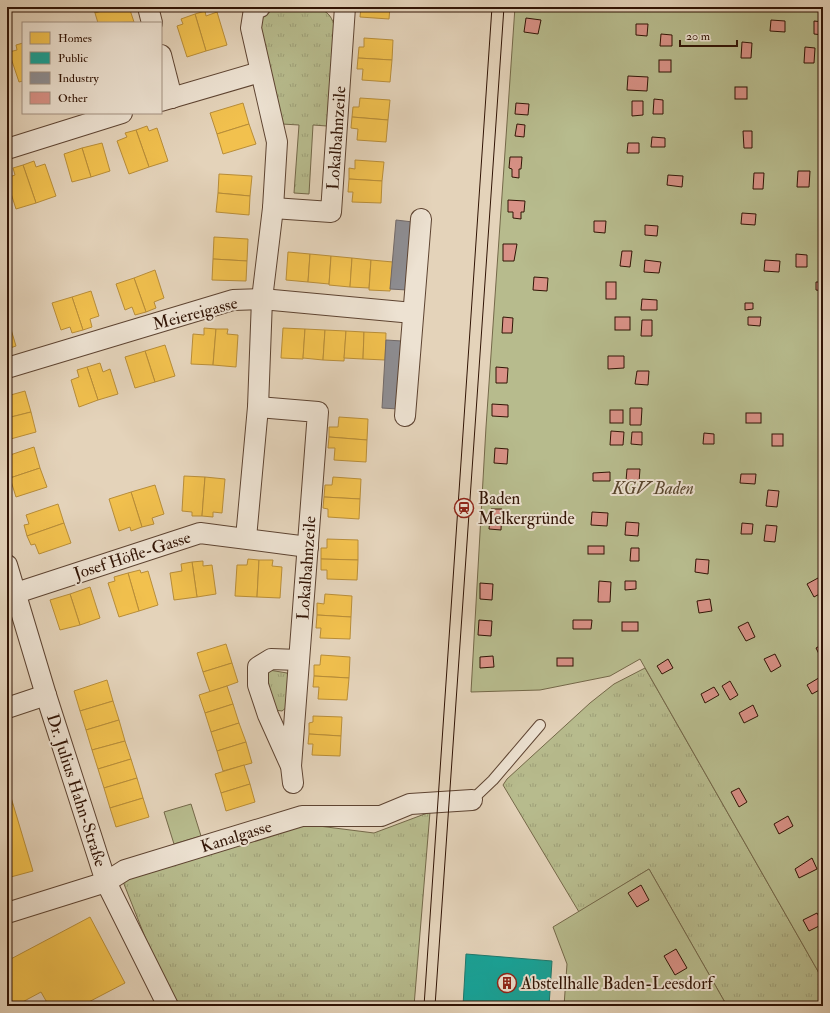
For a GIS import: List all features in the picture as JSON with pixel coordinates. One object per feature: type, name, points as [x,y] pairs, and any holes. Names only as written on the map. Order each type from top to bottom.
[{"type":"street","points":[[148,7],[152,22]]},
{"type":"street","points":[[246,538],[258,407],[262,299],[272,208],[276,142],[251,28],[254,9],[260,7]]},
{"type":"street","name":"Lokalbahnzeile","points":[[272,208],[330,212],[345,7]]},
{"type":"street","points":[[162,62],[167,99],[260,72]]},
{"type":"street","points":[[7,148],[119,114]]},
{"type":"street","points":[[405,416],[421,219]]},
{"type":"street","name":"Meiereigasse","points":[[7,368],[233,300],[262,299],[413,313]]},
{"type":"street","name":"Lokalbahnzeile","points":[[258,407],[318,412],[299,660],[292,775],[268,715],[258,685],[258,667],[271,659],[299,660]]},
{"type":"street","name":"Josef Höfle-Gasse","points":[[11,594],[200,533],[308,547]]},
{"type":"street","name":"Dr. Julius Hahn-Straße","points":[[7,565],[11,594],[46,695],[106,882],[168,1006]]},
{"type":"street","points":[[7,708],[46,695]]},
{"type":"street","name":"Kanalgasse","points":[[7,913],[106,882],[125,870],[302,816],[381,816],[410,804],[472,800]]},
{"type":"lane","points":[[472,800],[493,780],[540,725]]},
{"type":"green space","name":"KGV Baden","points":[[515,7],[823,7],[823,980],[640,659],[610,676],[540,690],[471,692],[486,427]]},
{"type":"green space","points":[[316,8],[328,14],[334,25],[327,126],[313,125],[309,194],[294,193],[299,125],[282,124],[258,23],[263,16],[271,11]]},
{"type":"green space","points":[[645,668],[823,980],[823,1006],[727,1006],[649,869],[579,912],[503,785],[507,779],[590,703],[614,684]]},
{"type":"green space","points":[[269,670],[287,673],[289,677],[287,707],[282,711],[275,710],[263,685]]},
{"type":"green space","points":[[191,804],[201,836],[174,844],[164,812]]},
{"type":"green space","points":[[430,812],[414,1006],[179,1006],[147,942],[122,879],[303,824],[374,833]]},
{"type":"green space","points":[[649,869],[727,1006],[564,1006],[567,964],[553,927]]},
{"type":"building: Homes","points":[[93,7],[115,7],[95,13]]},
{"type":"building: Homes","points":[[115,7],[129,7],[134,22],[98,22],[95,13]]},
{"type":"building: Homes","points":[[361,7],[390,7],[389,19],[360,17]]},
{"type":"building: Homes","points":[[205,11],[206,16],[217,12],[227,45],[206,51],[195,14]]},
{"type":"building: Homes","points":[[195,14],[206,51],[187,57],[177,26],[183,24],[181,19]]},
{"type":"building: Homes","points":[[364,38],[393,40],[392,60],[358,58],[359,47],[364,47]]},
{"type":"building: Homes","points":[[22,43],[22,81],[19,82],[9,52],[17,50],[16,45]]},
{"type":"building: Homes","points":[[358,58],[392,60],[390,82],[362,80],[363,69],[357,69]]},
{"type":"building: Homes","points":[[360,98],[390,100],[388,120],[352,117],[353,107],[359,107]]},
{"type":"building: Homes","points":[[243,103],[249,124],[217,134],[210,113]]},
{"type":"building: Homes","points":[[352,117],[388,120],[386,142],[357,140],[358,129],[351,128]]},
{"type":"building: Homes","points":[[249,124],[256,144],[223,154],[217,134]]},
{"type":"building: Homes","points":[[147,126],[149,131],[157,128],[168,161],[149,167],[136,130]]},
{"type":"building: Homes","points":[[136,130],[149,167],[129,174],[117,141],[127,137],[125,133]]},
{"type":"building: Homes","points":[[102,143],[110,171],[91,177],[82,148]]},
{"type":"building: Homes","points":[[82,148],[91,177],[72,182],[64,154]]},
{"type":"building: Homes","points":[[355,160],[384,162],[382,181],[349,179],[349,168],[355,169]]},
{"type":"building: Homes","points":[[34,161],[36,167],[45,164],[56,196],[36,203],[23,165]]},
{"type":"building: Homes","points":[[23,165],[36,203],[16,209],[7,178],[15,175],[13,168]]},
{"type":"building: Homes","points":[[219,174],[252,176],[250,196],[218,193]]},
{"type":"building: Homes","points":[[349,179],[382,181],[381,203],[352,202],[353,192],[348,192]]},
{"type":"building: Homes","points":[[218,193],[250,196],[249,215],[216,212]]},
{"type":"building: Homes","points":[[214,237],[248,239],[247,261],[213,259]]},
{"type":"building: Homes","points":[[288,252],[310,254],[308,282],[286,280]]},
{"type":"building: Homes","points":[[310,254],[331,256],[329,284],[308,282]]},
{"type":"building: Homes","points":[[331,256],[352,258],[350,287],[329,285]]},
{"type":"building: Homes","points":[[352,258],[371,260],[369,288],[350,287]]},
{"type":"building: Homes","points":[[213,259],[247,261],[246,281],[212,280]]},
{"type":"building: Homes","points":[[371,260],[393,262],[390,291],[369,290]]},
{"type":"building: Homes","points":[[155,270],[164,298],[154,302],[156,308],[146,312],[134,278]]},
{"type":"building: Homes","points":[[134,278],[146,312],[135,315],[132,307],[125,310],[116,284]]},
{"type":"building: Homes","points":[[91,291],[99,316],[90,319],[92,327],[83,330],[72,297]]},
{"type":"building: Homes","points":[[72,297],[83,330],[72,333],[70,327],[61,330],[52,303]]},
{"type":"building: Homes","points":[[10,326],[16,346],[7,349],[7,327]]},
{"type":"building: Homes","points":[[204,328],[216,329],[213,365],[191,364],[193,334],[204,335]]},
{"type":"building: Homes","points":[[283,328],[305,329],[303,359],[281,358]]},
{"type":"building: Homes","points":[[216,329],[228,329],[227,334],[238,335],[236,367],[213,365]]},
{"type":"building: Homes","points":[[305,329],[325,330],[323,360],[303,358]]},
{"type":"building: Homes","points":[[325,330],[346,331],[344,361],[323,360]]},
{"type":"building: Homes","points":[[346,331],[364,332],[363,359],[344,358]]},
{"type":"building: Homes","points":[[364,332],[386,333],[385,360],[363,359]]},
{"type":"building: Homes","points":[[165,345],[175,376],[155,382],[145,351]]},
{"type":"building: Homes","points":[[145,351],[155,382],[135,388],[125,357]]},
{"type":"building: Homes","points":[[100,363],[103,372],[110,369],[118,394],[98,400],[87,367]]},
{"type":"building: Homes","points":[[87,367],[98,400],[79,407],[71,380],[79,377],[77,370]]},
{"type":"building: Homes","points":[[25,391],[31,412],[7,418],[7,396]]},
{"type":"building: Homes","points":[[31,412],[36,432],[7,440],[7,418]]},
{"type":"building: Homes","points":[[339,417],[368,419],[367,440],[329,437],[329,427],[338,427]]},
{"type":"building: Homes","points":[[329,437],[367,440],[366,462],[334,460],[335,448],[328,448]]},
{"type":"building: Homes","points":[[34,447],[40,468],[10,478],[7,469],[7,456]]},
{"type":"building: Homes","points":[[40,468],[47,487],[16,497],[10,478]]},
{"type":"building: Homes","points":[[184,476],[205,477],[202,516],[192,516],[192,512],[182,511]]},
{"type":"building: Homes","points":[[205,477],[225,479],[222,513],[213,512],[213,517],[202,516]]},
{"type":"building: Homes","points":[[333,477],[361,479],[360,499],[324,497],[325,485],[332,485]]},
{"type":"building: Homes","points":[[155,485],[164,514],[152,518],[154,524],[142,527],[131,492]]},
{"type":"building: Homes","points":[[131,492],[142,527],[131,531],[130,527],[119,531],[109,499]]},
{"type":"building: Homes","points":[[324,497],[360,499],[359,519],[328,517],[328,509],[323,508]]},
{"type":"building: Homes","points":[[58,504],[64,523],[27,536],[24,525],[29,524],[26,515]]},
{"type":"building: Homes","points":[[64,523],[71,543],[39,554],[35,544],[31,545],[27,536]]},
{"type":"building: Homes","points":[[327,539],[358,540],[358,560],[321,559],[321,548],[327,548]]},
{"type":"building: Homes","points":[[248,559],[259,560],[257,597],[235,596],[237,565],[247,565]]},
{"type":"building: Homes","points":[[321,559],[358,560],[357,580],[327,579],[327,570],[321,570]]},
{"type":"building: Homes","points":[[259,560],[273,560],[272,566],[282,567],[280,598],[257,597]]},
{"type":"building: Homes","points":[[203,561],[203,566],[212,565],[216,594],[197,597],[192,562]]},
{"type":"building: Homes","points":[[192,562],[197,597],[174,600],[170,573],[182,571],[181,564]]},
{"type":"building: Homes","points":[[140,570],[141,573],[148,571],[158,605],[139,611],[128,573]]},
{"type":"building: Homes","points":[[128,573],[139,611],[119,617],[108,583],[115,581],[114,577]]},
{"type":"building: Homes","points":[[90,587],[100,618],[80,625],[70,594]]},
{"type":"building: Homes","points":[[70,594],[80,625],[60,630],[50,600]]},
{"type":"building: Homes","points":[[325,594],[352,596],[351,617],[317,615],[317,603],[324,604]]},
{"type":"building: Homes","points":[[317,615],[351,617],[350,639],[320,638],[321,628],[316,628]]},
{"type":"building: Homes","points":[[226,644],[232,663],[203,672],[197,653]]},
{"type":"building: Homes","points":[[321,655],[350,657],[349,678],[314,676],[314,665],[320,665]]},
{"type":"building: Homes","points":[[232,663],[238,682],[210,692],[203,672]]},
{"type":"building: Homes","points":[[314,676],[349,678],[347,700],[318,699],[319,687],[313,687]]},
{"type":"building: Homes","points":[[107,680],[113,701],[80,711],[74,691]]},
{"type":"building: Homes","points":[[227,686],[233,704],[205,713],[199,695]]},
{"type":"building: Homes","points":[[113,701],[119,720],[86,730],[80,711]]},
{"type":"building: Homes","points":[[233,704],[239,723],[211,732],[205,713]]},
{"type":"building: Homes","points":[[313,716],[342,717],[341,736],[309,734],[309,723],[313,722]]},
{"type":"building: Homes","points":[[119,720],[125,741],[92,750],[86,730]]},
{"type":"building: Homes","points":[[239,723],[246,742],[217,751],[211,732]]},
{"type":"building: Homes","points":[[309,734],[341,736],[340,756],[312,755],[313,744],[308,744]]},
{"type":"building: Homes","points":[[125,741],[131,759],[98,769],[92,750]]},
{"type":"building: Homes","points":[[246,742],[252,763],[223,771],[217,751]]},
{"type":"building: Homes","points":[[131,759],[137,778],[104,788],[98,769]]},
{"type":"building: Homes","points":[[244,765],[250,784],[221,793],[215,774]]},
{"type":"building: Homes","points":[[137,778],[143,798],[110,808],[104,788]]},
{"type":"building: Homes","points":[[7,784],[13,804],[7,806]]},
{"type":"building: Homes","points":[[250,784],[255,802],[226,811],[221,793]]},
{"type":"building: Homes","points":[[143,798],[149,817],[116,827],[110,808]]},
{"type":"building: Homes","points":[[13,804],[33,871],[7,878],[7,806]]},
{"type":"building: Homes","points":[[90,917],[125,983],[81,1006],[49,1006],[41,992],[15,1006],[7,1006],[7,961]]},
{"type":"building: Public","name":"Abstellhalle Baden-Leesdorf","points":[[466,954],[552,961],[549,1006],[463,1006]]},
{"type":"building: Industry","points":[[396,220],[413,222],[407,290],[390,289]]},
{"type":"building: Industry","points":[[386,340],[402,341],[398,409],[382,408]]},
{"type":"building: Other","points":[[526,18],[541,20],[538,34],[524,32]]},
{"type":"building: Other","points":[[771,20],[785,21],[785,32],[770,31]]},
{"type":"building: Other","points":[[814,21],[823,22],[823,35],[814,34]]},
{"type":"building: Other","points":[[636,24],[648,24],[647,36],[636,35]]},
{"type":"building: Other","points":[[661,34],[672,35],[672,46],[660,46]]},
{"type":"building: Other","points":[[742,42],[752,43],[751,58],[741,58]]},
{"type":"building: Other","points":[[805,47],[815,48],[814,63],[804,63]]},
{"type":"building: Other","points":[[659,60],[671,60],[671,72],[659,72]]},
{"type":"building: Other","points":[[628,76],[648,77],[647,91],[627,90]]},
{"type":"building: Other","points":[[735,87],[747,87],[747,99],[735,99]]},
{"type":"building: Other","points":[[654,99],[663,100],[663,114],[653,114]]},
{"type":"building: Other","points":[[632,101],[643,101],[643,115],[632,116]]},
{"type":"building: Other","points":[[516,103],[529,104],[528,115],[515,114]]},
{"type":"building: Other","points":[[517,124],[525,125],[524,137],[515,136]]},
{"type":"building: Other","points":[[743,131],[752,131],[752,148],[744,148]]},
{"type":"building: Other","points":[[652,137],[665,138],[665,147],[651,147]]},
{"type":"building: Other","points":[[628,143],[639,143],[639,153],[627,153]]},
{"type":"building: Other","points":[[510,157],[522,157],[521,169],[519,169],[519,178],[512,177],[512,169],[509,168]]},
{"type":"building: Other","points":[[798,171],[810,171],[809,187],[797,187]]},
{"type":"building: Other","points":[[754,173],[764,173],[763,189],[753,189]]},
{"type":"building: Other","points":[[668,175],[683,176],[682,187],[667,185]]},
{"type":"building: Other","points":[[508,200],[525,201],[524,212],[521,212],[521,219],[513,218],[513,212],[508,212]]},
{"type":"building: Other","points":[[742,213],[756,214],[755,225],[741,224]]},
{"type":"building: Other","points":[[594,221],[606,221],[605,233],[594,232]]},
{"type":"building: Other","points":[[645,225],[658,226],[657,236],[645,235]]},
{"type":"building: Other","points":[[503,244],[517,244],[514,261],[503,261]]},
{"type":"building: Other","points":[[622,251],[632,251],[630,267],[620,266]]},
{"type":"building: Other","points":[[796,254],[807,255],[807,267],[796,267]]},
{"type":"building: Other","points":[[645,260],[661,262],[659,273],[644,272]]},
{"type":"building: Other","points":[[765,260],[780,261],[779,272],[764,271]]},
{"type":"building: Other","points":[[534,277],[548,278],[547,291],[533,290]]},
{"type":"building: Other","points":[[606,282],[616,282],[616,299],[606,299]]},
{"type":"building: Other","points":[[816,282],[823,282],[823,291],[816,290]]},
{"type":"building: Other","points":[[642,299],[657,300],[657,310],[641,310]]},
{"type":"building: Other","points":[[745,303],[753,303],[753,309],[745,310]]},
{"type":"building: Other","points":[[503,317],[513,318],[512,333],[502,333]]},
{"type":"building: Other","points":[[615,317],[630,317],[630,330],[615,330]]},
{"type":"building: Other","points":[[748,317],[761,317],[760,326],[748,325]]},
{"type":"building: Other","points":[[642,320],[652,320],[652,336],[641,336]]},
{"type":"building: Other","points":[[608,356],[624,356],[624,368],[608,369]]},
{"type":"building: Other","points":[[496,367],[508,368],[507,383],[496,383]]},
{"type":"building: Other","points":[[637,371],[649,371],[648,385],[635,384]]},
{"type":"building: Other","points":[[821,397],[823,397],[823,412],[819,412]]},
{"type":"building: Other","points":[[492,404],[508,405],[508,417],[492,416]]},
{"type":"building: Other","points":[[630,408],[642,408],[641,425],[630,425]]},
{"type":"building: Other","points":[[610,410],[623,410],[623,423],[610,423]]},
{"type":"building: Other","points":[[746,413],[761,413],[761,423],[746,423]]},
{"type":"building: Other","points":[[611,431],[624,432],[623,445],[610,445]]},
{"type":"building: Other","points":[[632,432],[642,432],[642,445],[631,444]]},
{"type":"building: Other","points":[[704,433],[714,434],[714,444],[703,444]]},
{"type":"building: Other","points":[[772,434],[783,434],[783,446],[772,446]]},
{"type":"building: Other","points":[[495,448],[508,449],[507,464],[494,463]]},
{"type":"building: Other","points":[[627,469],[640,469],[639,482],[626,481]]},
{"type":"building: Other","points":[[610,472],[610,481],[593,481],[593,473]]},
{"type":"building: Other","points":[[741,474],[756,474],[755,484],[740,483]]},
{"type":"building: Other","points":[[768,490],[779,491],[777,507],[766,506]]},
{"type":"building: Other","points":[[491,509],[502,509],[501,530],[489,529]]},
{"type":"building: Other","points":[[592,512],[608,513],[607,526],[591,525]]},
{"type":"building: Other","points":[[626,522],[639,523],[638,536],[625,535]]},
{"type":"building: Other","points":[[742,523],[753,524],[752,534],[741,534]]},
{"type":"building: Other","points":[[766,525],[777,526],[775,542],[764,541]]},
{"type":"building: Other","points":[[588,546],[604,546],[604,554],[588,554]]},
{"type":"building: Other","points":[[631,548],[639,548],[639,561],[630,561]]},
{"type":"building: Other","points":[[696,559],[709,560],[708,574],[695,572]]},
{"type":"building: Other","points":[[818,578],[823,587],[823,592],[814,597],[807,584]]},
{"type":"building: Other","points":[[599,581],[611,582],[610,602],[598,602]]},
{"type":"building: Other","points":[[625,581],[636,581],[636,589],[625,590]]},
{"type":"building: Other","points":[[480,583],[493,584],[492,600],[480,599]]},
{"type":"building: Other","points":[[710,599],[712,611],[699,613],[697,601]]},
{"type":"building: Other","points":[[479,620],[492,621],[491,636],[478,635]]},
{"type":"building: Other","points":[[573,620],[592,620],[591,629],[573,629]]},
{"type":"building: Other","points":[[622,622],[638,622],[638,631],[622,631]]},
{"type":"building: Other","points":[[748,622],[755,637],[746,641],[738,627]]},
{"type":"building: Other","points":[[823,644],[823,654],[820,656],[816,648]]},
{"type":"building: Other","points":[[775,654],[781,666],[771,672],[764,659]]},
{"type":"building: Other","points":[[493,656],[494,667],[480,668],[480,657]]},
{"type":"building: Other","points":[[557,658],[573,658],[573,666],[557,666]]},
{"type":"building: Other","points":[[668,659],[673,668],[662,674],[657,666]]},
{"type":"building: Other","points":[[822,676],[823,688],[812,694],[807,685]]},
{"type":"building: Other","points":[[730,681],[738,695],[730,700],[722,686]]},
{"type":"building: Other","points":[[714,687],[719,695],[705,703],[701,694]]},
{"type":"building: Other","points":[[753,705],[758,716],[744,723],[739,713]]},
{"type":"building: Other","points":[[739,788],[747,802],[739,807],[731,792]]},
{"type":"building: Other","points":[[788,816],[793,826],[779,834],[774,824]]},
{"type":"building: Other","points":[[812,858],[817,869],[799,878],[795,869]]},
{"type":"building: Other","points":[[641,885],[649,900],[637,907],[628,893]]},
{"type":"building: Other","points":[[817,913],[823,924],[809,931],[803,920]]},
{"type":"building: Other","points":[[676,949],[687,968],[675,975],[664,956]]},
{"type":"tram line","points":[[424,1006],[492,7]]},
{"type":"tram line","points":[[435,1006],[504,7]]},
{"type":"place","name":"Baden Melkergründe","points":[[464,508]]},
{"type":"place","name":"Abstellhalle Baden-Leesdorf","points":[[507,983]]}]
